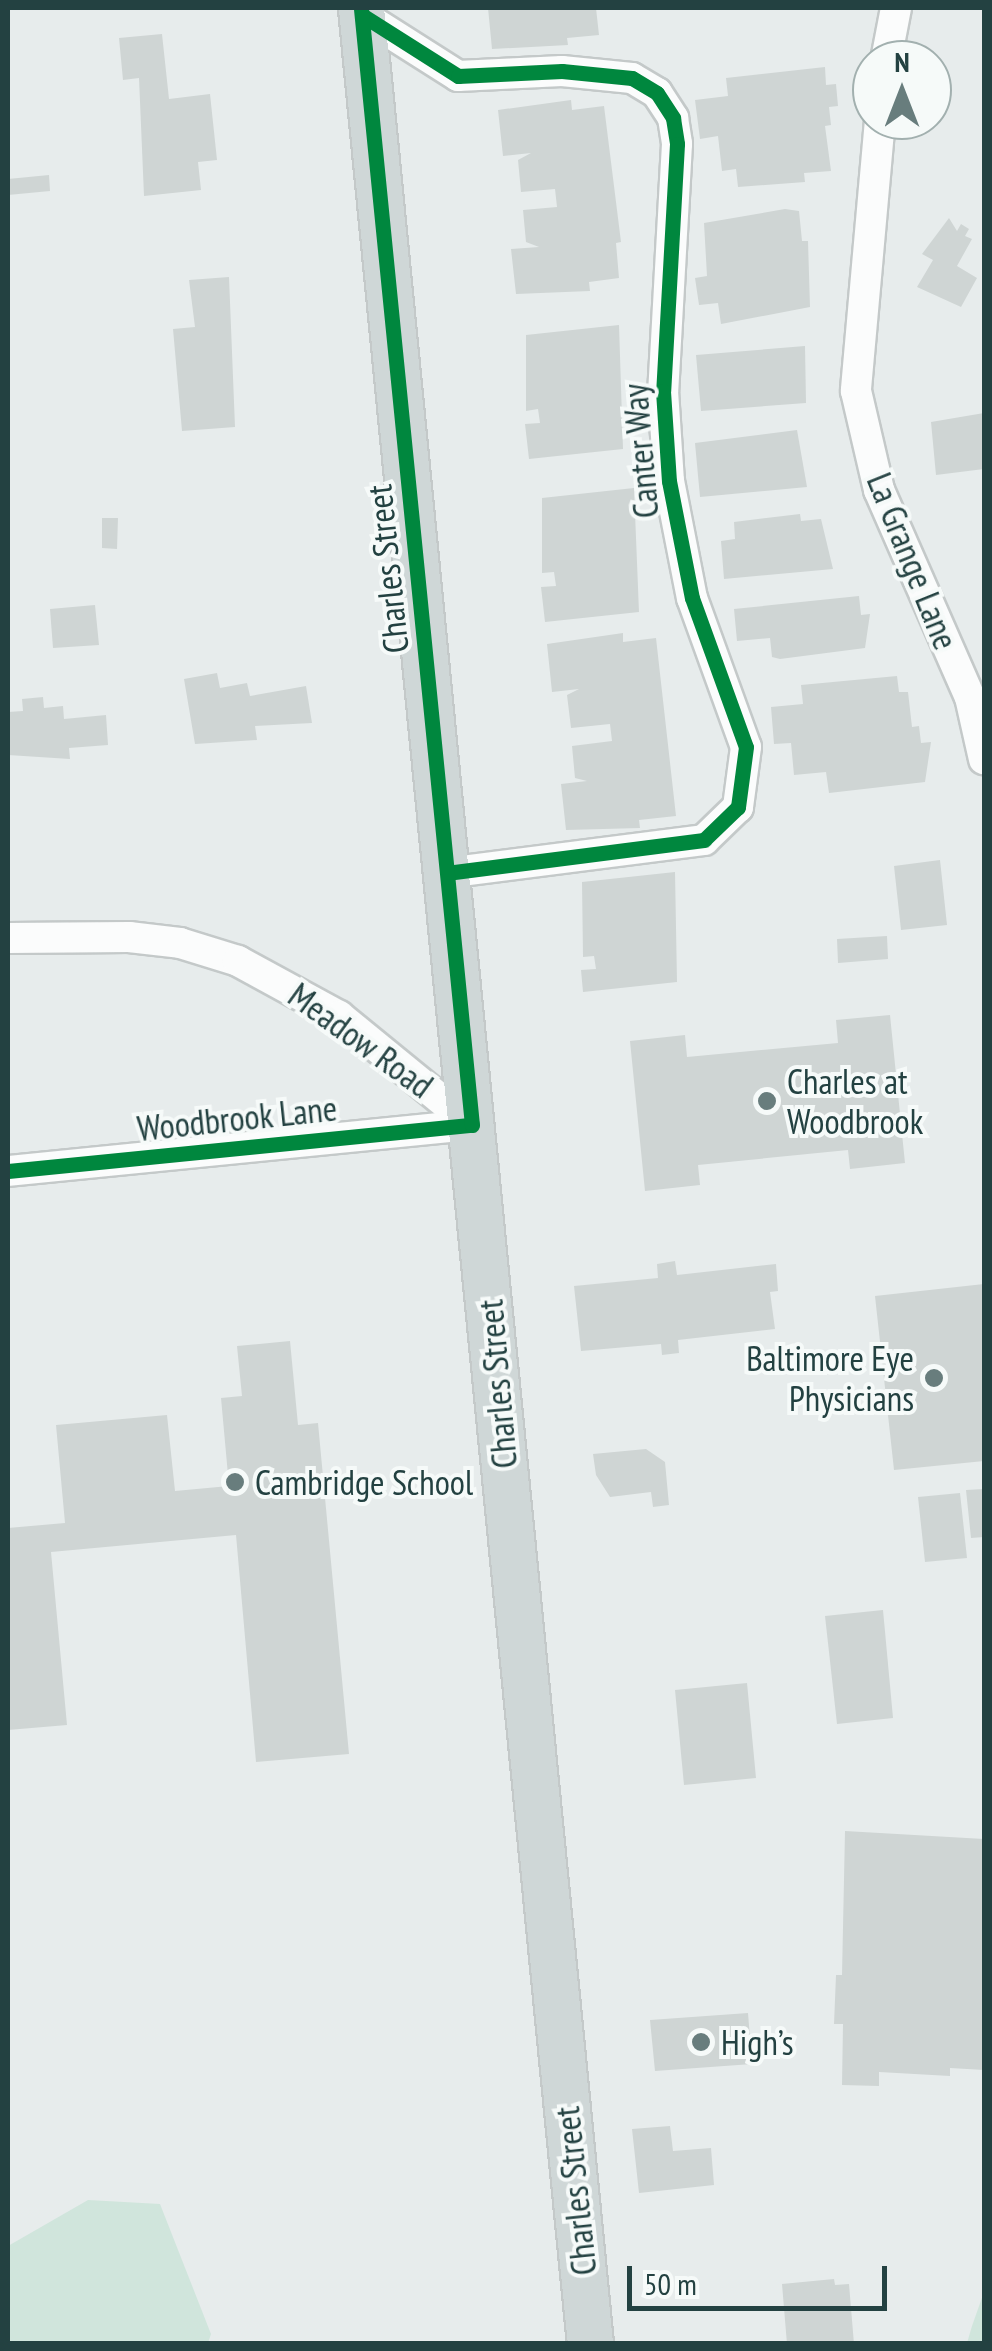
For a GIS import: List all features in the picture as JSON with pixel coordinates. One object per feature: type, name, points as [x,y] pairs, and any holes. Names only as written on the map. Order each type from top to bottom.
[{"type":"main road","name":"Charles Street","points":[[362,11],[590,2344]]},
{"type":"street","points":[[890,40],[896,8]]},
{"type":"street","name":"Canter Way","points":[[362,11],[458,76],[562,71],[632,78],[657,93],[672,118],[678,144],[662,391],[669,481],[692,598],[746,747],[738,807],[704,840],[448,873]]},
{"type":"street","name":"La Grange Lane","points":[[878,140],[856,391],[878,490],[970,698],[984,759]]},
{"type":"street","name":"Meadow Road","points":[[8,938],[129,938],[180,943],[238,961],[339,1016],[472,1125]]},
{"type":"street","name":"Woodbrook Lane","points":[[8,1171],[472,1125]]},
{"type":"green space","points":[[88,2200],[160,2204],[211,2334],[208,2343],[10,2343],[8,2246]]},
{"type":"green space","points":[[984,2292],[984,2343],[967,2343],[972,2326]]},
{"type":"building","points":[[488,8],[596,8],[599,35],[567,38],[568,45],[492,49]]},
{"type":"building","points":[[162,34],[169,99],[210,94],[217,160],[198,162],[201,190],[144,196],[139,78],[123,80],[119,38]]},
{"type":"building","points":[[825,67],[826,85],[836,84],[838,106],[829,107],[831,125],[825,126],[831,171],[804,173],[805,182],[738,187],[736,169],[722,171],[718,136],[700,139],[695,100],[728,96],[726,78]]},
{"type":"building","points":[[571,100],[572,110],[604,106],[621,242],[616,243],[619,278],[589,282],[590,291],[516,294],[511,249],[539,247],[526,242],[523,210],[557,207],[555,189],[521,192],[518,160],[531,153],[503,156],[498,110]]},
{"type":"building","points":[[49,175],[50,191],[8,195],[8,179]]},
{"type":"building","points":[[785,209],[799,211],[802,241],[808,241],[810,307],[721,324],[718,303],[699,305],[695,278],[707,276],[704,223]]},
{"type":"building","points":[[949,218],[957,231],[961,224],[969,229],[965,236],[972,239],[957,266],[977,278],[961,307],[917,287],[933,260],[922,254]]},
{"type":"building","points":[[229,277],[235,427],[182,431],[173,329],[195,327],[189,280]]},
{"type":"building","points":[[619,325],[623,449],[529,459],[525,424],[540,423],[538,409],[526,411],[526,335]]},
{"type":"building","points":[[805,346],[806,403],[701,411],[696,355]]},
{"type":"building","points":[[984,413],[984,469],[936,475],[931,422]]},
{"type":"building","points":[[797,430],[807,487],[700,497],[695,443]]},
{"type":"building","points":[[634,488],[639,612],[545,622],[541,587],[556,586],[554,572],[542,573],[542,498]]},
{"type":"building","points":[[800,514],[801,521],[821,519],[833,569],[724,579],[721,541],[735,539],[734,522]]},
{"type":"building","points":[[102,518],[118,518],[117,549],[102,548]]},
{"type":"building","points":[[859,596],[861,615],[870,614],[865,648],[780,659],[772,657],[770,638],[737,641],[734,609]]},
{"type":"building","points":[[95,605],[99,645],[53,648],[50,609]]},
{"type":"building","points":[[623,633],[623,642],[656,638],[676,816],[639,820],[640,828],[566,830],[561,784],[587,781],[575,778],[572,746],[612,741],[610,724],[571,728],[567,695],[579,689],[552,692],[547,644]]},
{"type":"building","points":[[217,673],[220,688],[247,683],[250,696],[306,686],[312,723],[255,726],[257,740],[195,744],[184,679]]},
{"type":"building","points":[[897,676],[899,692],[908,692],[912,727],[919,726],[921,743],[931,742],[925,782],[829,793],[826,772],[794,775],[791,743],[774,744],[771,707],[803,704],[801,685]]},
{"type":"building","points":[[43,697],[44,708],[63,706],[64,719],[106,715],[108,745],[69,748],[70,759],[8,755],[8,712],[23,711],[22,699]]},
{"type":"building","points":[[940,860],[947,925],[901,930],[894,866]]},
{"type":"building","points":[[675,872],[677,982],[583,992],[581,970],[596,969],[594,956],[583,957],[582,882]]},
{"type":"building","points":[[887,936],[888,959],[838,963],[837,939]]},
{"type":"building","name":"Charles at Woodbrook","points":[[890,1015],[905,1163],[850,1169],[848,1150],[698,1165],[700,1185],[645,1191],[630,1041],[685,1035],[687,1057],[838,1043],[836,1020]]},
{"type":"building","points":[[675,1261],[677,1275],[776,1264],[778,1291],[770,1292],[775,1329],[678,1340],[679,1353],[662,1355],[661,1344],[581,1351],[574,1286],[658,1278],[657,1264]]},
{"type":"building","name":"Baltimore Eye Physicians","points":[[984,1284],[984,1461],[894,1470],[875,1296]]},
{"type":"building","name":"Cambridge School","points":[[290,1341],[298,1425],[318,1423],[349,1754],[256,1762],[236,1535],[51,1552],[67,1725],[8,1730],[8,1528],[65,1523],[56,1425],[167,1415],[175,1491],[229,1486],[221,1398],[242,1396],[237,1346]]},
{"type":"building","points":[[646,1449],[665,1462],[669,1505],[653,1507],[651,1492],[610,1497],[596,1475],[593,1454]]},
{"type":"building","points":[[984,1489],[984,1537],[971,1538],[966,1490]]},
{"type":"building","points":[[960,1493],[967,1558],[925,1562],[918,1497]]},
{"type":"building","points":[[883,1610],[893,1718],[837,1724],[825,1616]]},
{"type":"building","points":[[747,1683],[756,1778],[684,1785],[675,1690]]},
{"type":"building","points":[[845,1831],[984,1839],[984,2070],[950,2068],[950,2076],[879,2072],[879,2086],[842,2085],[843,2024],[834,2024],[836,1975],[842,1975]]},
{"type":"building","name":"High’s","points":[[748,2013],[752,2064],[655,2071],[650,2020]]},
{"type":"building","points":[[670,2126],[673,2151],[711,2148],[714,2185],[639,2193],[632,2129]]},
{"type":"building","points":[[834,2279],[835,2285],[849,2284],[854,2344],[787,2344],[782,2284]]},
{"type":"cycle path","points":[[8,1171],[472,1125],[361,8]]},
{"type":"cycle path","points":[[362,15],[458,76],[562,71],[632,78],[657,93],[673,118],[677,144],[663,391],[669,481],[692,598],[746,747],[738,807],[704,840],[448,873]]},
{"type":"place","name":"Charles at Woodbrook","points":[[767,1101]]},
{"type":"place","name":"Baltimore Eye Physicians","points":[[934,1378]]},
{"type":"place","name":"Cambridge School","points":[[235,1482]]},
{"type":"place","name":"High’s","points":[[701,2042]]}]
